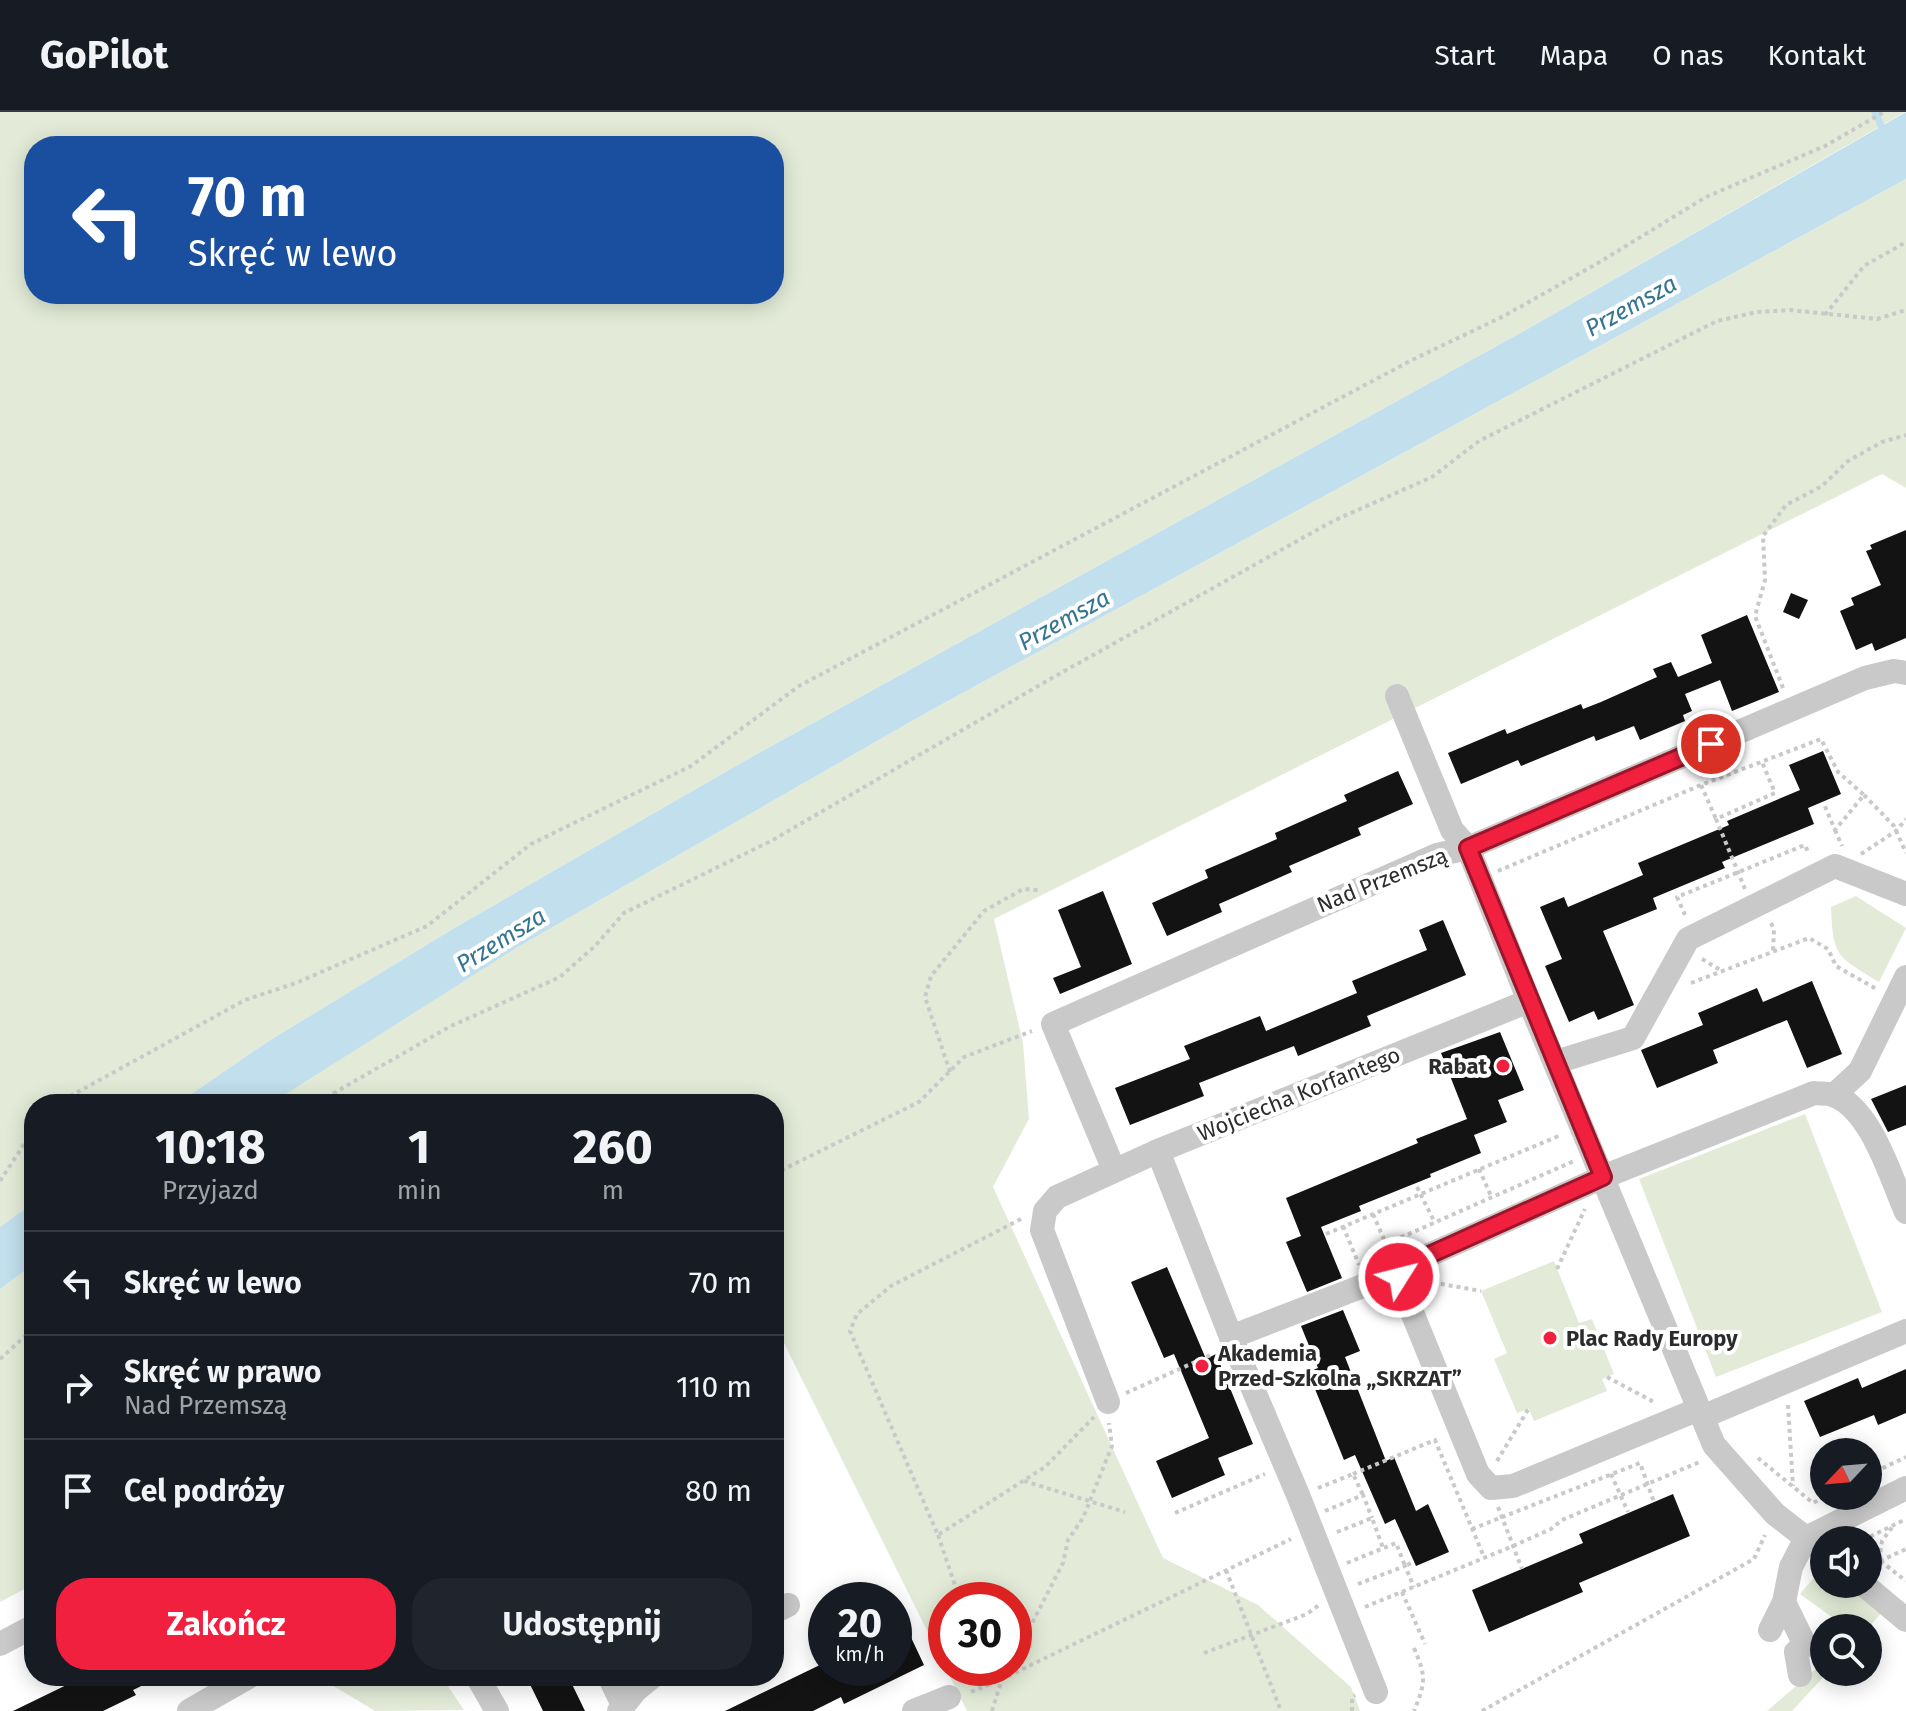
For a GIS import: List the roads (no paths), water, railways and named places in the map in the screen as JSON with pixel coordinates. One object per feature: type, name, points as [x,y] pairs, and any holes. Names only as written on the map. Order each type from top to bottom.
[{"type":"street","name":"Nad Przemszą","points":[[1114,1170],[1053,1024],[1437,855],[1468,848],[1865,678],[1894,671],[1906,673]]},
{"type":"street","points":[[1397,696],[1452,830],[1468,848],[1603,1177],[1694,1414],[1714,1445],[1775,1514],[1810,1541]]},
{"type":"street","points":[[1556,1062],[1633,1038],[1688,939],[1698,947],[1757,905],[1833,862],[1906,894]]},
{"type":"street","points":[[1834,1095],[1860,1071],[1906,977]]},
{"type":"street","name":"Wojciecha Korfantego","points":[[1108,1402],[1042,1230],[1045,1211],[1057,1197],[1158,1151],[1529,1001]]},
{"type":"street","points":[[1232,1341],[1368,1284],[1399,1275],[1418,1260],[1603,1177],[1814,1093],[1834,1095],[1857,1112],[1871,1131],[1906,1212]]},
{"type":"street","points":[[1158,1151],[1336,1593],[1364,1695]]},
{"type":"street","points":[[1399,1275],[1478,1474],[1491,1488],[1513,1486],[1906,1331]]},
{"type":"street","points":[[1845,1526],[1906,1488]]},
{"type":"street","points":[[1770,1630],[1784,1602],[1791,1567],[1810,1550]]},
{"type":"street","points":[[1880,1598],[1906,1620]]},
{"type":"street","points":[[1784,1602],[1805,1645],[1796,1652],[1800,1675]]},
{"type":"street","points":[[0,1644],[24,1631]]},
{"type":"street","points":[[189,1711],[233,1686]]},
{"type":"street","points":[[483,1686],[497,1711]]},
{"type":"street","points":[[613,1686],[621,1708],[643,1686]]},
{"type":"street","points":[[914,1711],[949,1697]]},
{"type":"water","name":"Przemsza","points":[[1906,112],[1906,179],[926,713],[518,947],[286,1094],[192,1094],[267,1042],[456,927],[755,755],[1524,331]]},
{"type":"water","points":[[24,1209],[24,1271],[0,1289],[0,1227]]},
{"type":"waterway","points":[[1875,112],[1884,132]]},
{"type":"place","name":"Rabat","points":[[1503,1066]]},
{"type":"place","name":"Plac Rady Europy","points":[[1550,1338]]},
{"type":"place","name":"Akademia Przed-Szkolna „SKRZAT”","points":[[1202,1366]]}]
